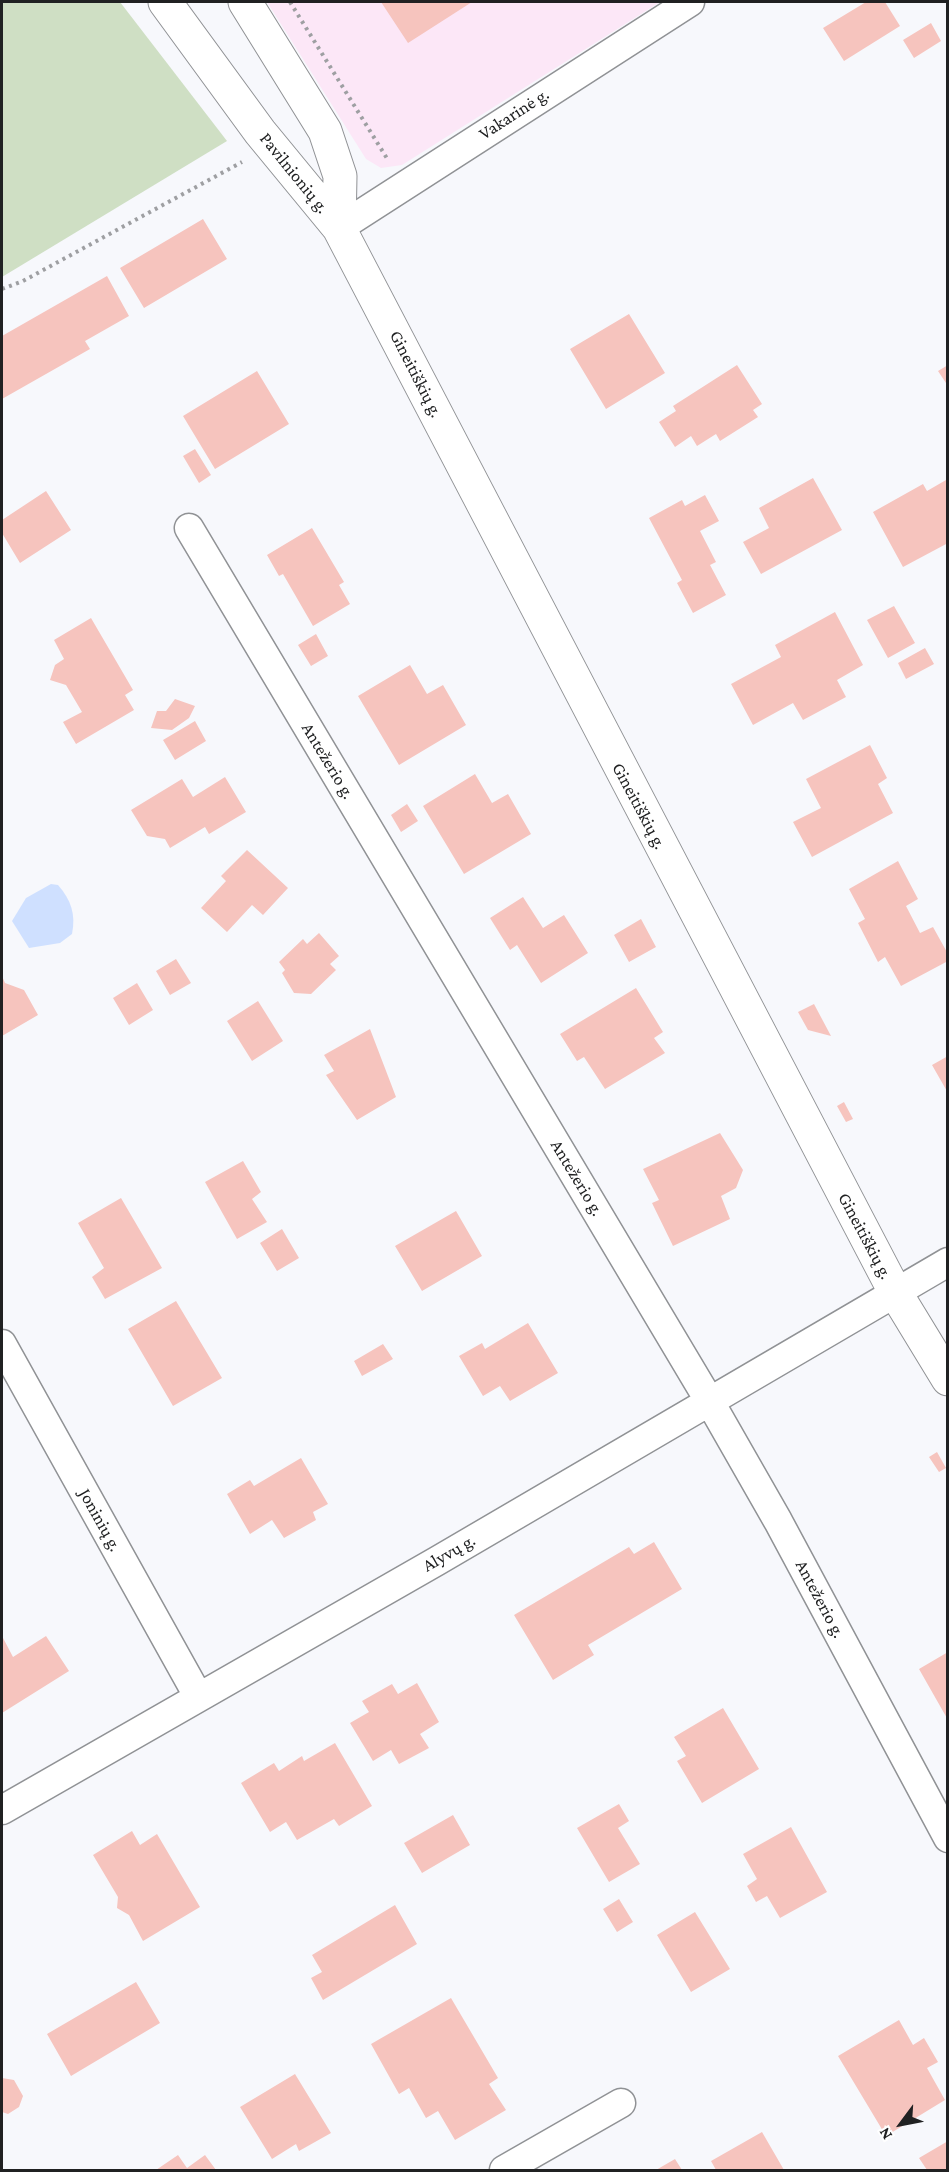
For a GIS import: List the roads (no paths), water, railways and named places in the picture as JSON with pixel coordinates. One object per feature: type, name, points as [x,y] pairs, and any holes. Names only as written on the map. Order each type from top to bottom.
[{"type":"street","name":"Pavilnionių g.","points":[[165,2],[260,132],[339,228]]},
{"type":"street","name":"Pavilnionių g.","points":[[245,2],[325,131],[340,176],[339,228]]},
{"type":"street","name":"Vakarinė g.","points":[[339,228],[690,2]]},
{"type":"street","name":"Gineitiškių g.","points":[[339,228],[895,1292],[948,1379]]},
{"type":"street","name":"Antežerio g.","points":[[189,528],[710,1402],[778,1521],[948,1838]]},
{"type":"street","name":"Alyvų g.","points":[[2,1810],[710,1402],[948,1262]]},
{"type":"street","name":"Joninių g.","points":[[2,1344],[198,1696]]},
{"type":"street","points":[[504,2170],[621,2103]]},
{"type":"water","points":[[51,884],[58,885],[69,902],[73,914],[72,934],[60,943],[29,948],[12,921],[26,898]]}]
